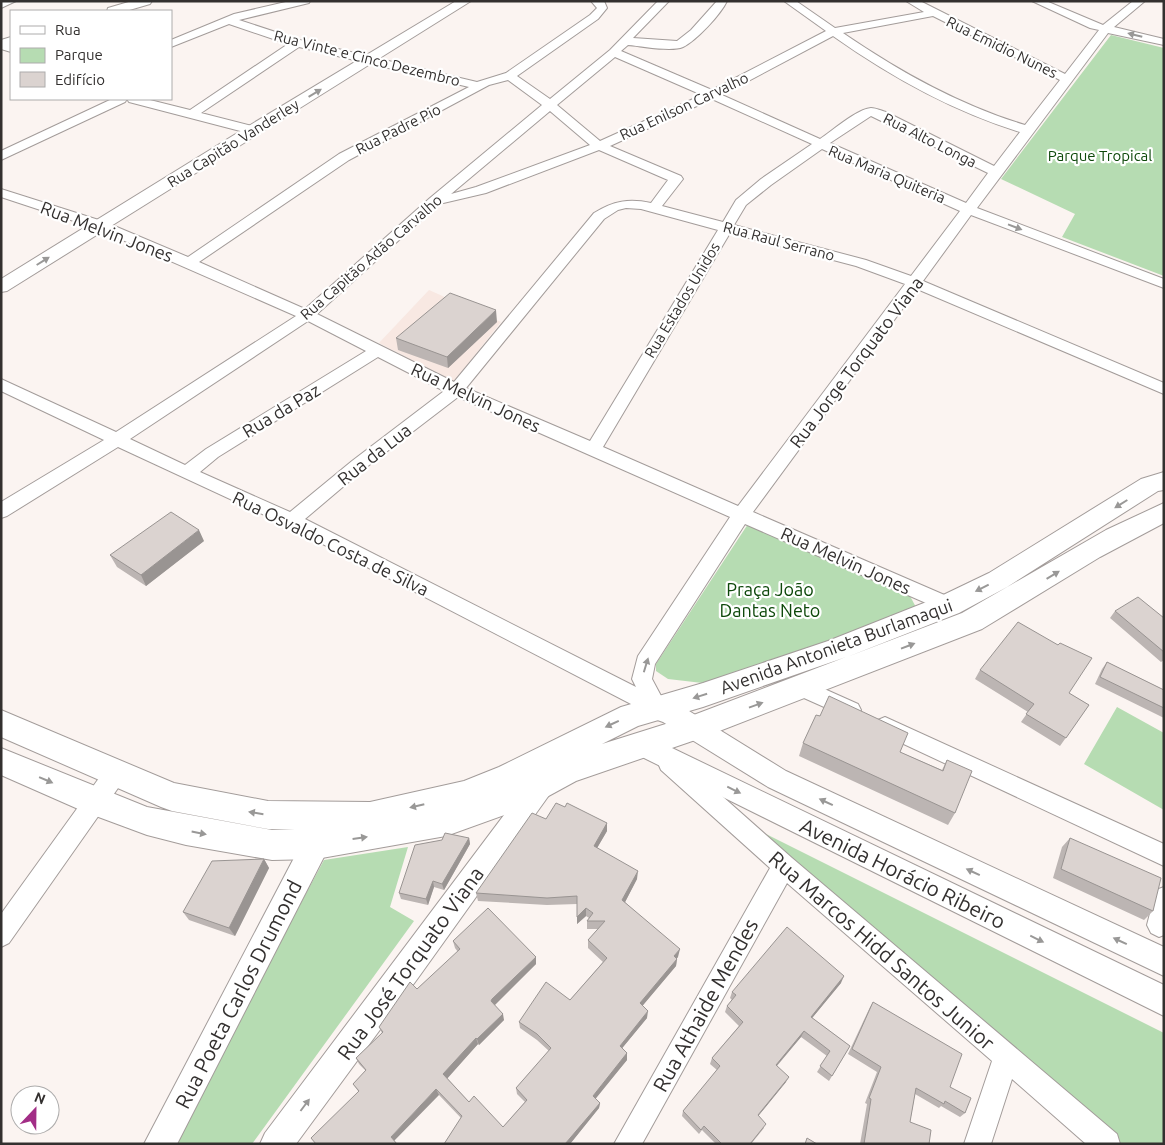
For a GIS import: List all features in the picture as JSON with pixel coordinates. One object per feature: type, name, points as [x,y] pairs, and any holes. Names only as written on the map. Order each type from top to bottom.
[{"type":"main road","name":"Avenida Antonieta Burlamaqui","points":[[477,801],[510,777],[582,739],[631,716],[658,709],[837,649],[949,605],[998,580],[1150,485],[1164,481]]},
{"type":"main road","name":"Avenida Antonieta Burlamaqui","points":[[477,801],[521,796],[544,782],[592,761],[651,749],[694,728],[972,621],[1136,525],[1164,512]]},
{"type":"main road","points":[[1094,520],[1114,538]]},
{"type":"main road","points":[[1058,543],[1079,559]]},
{"type":"main road","points":[[1,724],[172,798],[268,814],[370,816],[477,801]]},
{"type":"main road","points":[[1,761],[96,802],[147,821],[272,845],[316,844],[414,829],[446,822],[477,801]]},
{"type":"street","points":[[1,5],[11,1]]},
{"type":"street","points":[[116,10],[146,1]]},
{"type":"street","points":[[172,44],[248,13],[304,1]]},
{"type":"street","name":"Rua Capitão Vanderley","points":[[1,287],[252,130],[465,1]]},
{"type":"street","name":"Rua Padre Pio","points":[[189,263],[344,157],[461,96],[477,85],[510,76],[594,17],[602,8],[600,3],[596,1]]},
{"type":"street","name":"Rua Capitão Adão Carvalho","points":[[1,511],[118,439],[308,315],[435,201],[614,52],[664,1]]},
{"type":"street","points":[[625,41],[680,44],[695,32],[719,7],[722,1]]},
{"type":"street","points":[[789,1],[833,32],[943,99],[970,111],[1028,130]]},
{"type":"street","name":"Rua Emidio Nunes","points":[[911,1],[1067,79]]},
{"type":"street","points":[[1037,1],[1094,26],[1164,42]]},
{"type":"street","points":[[1106,28],[1140,1]]},
{"type":"street","name":"Rua Enilson Carvalho","points":[[435,201],[459,197],[599,146],[714,94],[833,32],[932,13]]},
{"type":"street","name":"Rua Vinte e Cinco Dezembro","points":[[229,20],[297,43],[477,85]]},
{"type":"street","name":"Rua Jorge Torquato Viana","points":[[658,709],[642,680],[645,662],[742,514],[996,172],[1106,28]]},
{"type":"street","points":[[192,114],[297,43]]},
{"type":"street","name":"Rua Maria Quiteria","points":[[614,52],[714,94],[819,145],[969,209],[1164,284]]},
{"type":"street","points":[[510,76],[551,106],[599,146],[676,179],[654,208]]},
{"type":"street","points":[[1,156],[120,100]]},
{"type":"street","points":[[137,100],[252,130]]},
{"type":"street","name":"Rua Alto Longa","points":[[864,114],[871,112],[882,115],[972,162],[996,172]]},
{"type":"street","name":"Rua Estados Unidos","points":[[593,450],[741,203],[766,182],[864,114]]},
{"type":"street","name":"Rua Melvin Jones","points":[[1,193],[100,225],[189,263],[308,315],[456,390],[949,605]]},
{"type":"street","name":"Rua Raul Serrano","points":[[456,390],[600,216],[613,207],[626,204],[654,208],[861,263],[915,283],[1164,389]]},
{"type":"street","name":"Rua da Paz","points":[[187,473],[212,453],[378,350]]},
{"type":"street","name":"Rua Osvaldo Costa de Silva","points":[[1,384],[187,473],[292,520],[658,709]]},
{"type":"street","name":"Rua da Lua","points":[[292,520],[358,465],[456,390]]},
{"type":"street","points":[[802,688],[1164,855]]},
{"type":"street","name":"Avenida Horácio Ribeiro","points":[[658,709],[672,714],[777,779],[1164,962]]},
{"type":"street","name":"Avenida Horácio Ribeiro","points":[[651,749],[1164,1001]]},
{"type":"street","name":"Rua Marcos Hidd Santos Junior","points":[[651,749],[1107,1144]]},
{"type":"street","points":[[1,935],[115,774]]},
{"type":"street","name":"Rua José Torquato Viana","points":[[276,1144],[544,782]]},
{"type":"street","points":[[477,801],[493,815],[493,850]]},
{"type":"street","name":"Rua Poeta Carlos Drumond","points":[[160,1144],[316,844]]},
{"type":"street","name":"Rua Athaide Mendes","points":[[627,1144],[784,866]]},
{"type":"street","points":[[1158,925],[1164,898]]},
{"type":"street","points":[[977,1144],[1006,1057]]},
{"type":"shaded area","points":[[429,290],[501,322],[454,381],[379,343]]},
{"type":"green space","name":"Parque Tropical","points":[[1111,35],[1164,48],[1164,276],[1062,237],[1075,214],[1001,179]]},
{"type":"green space","name":"Praça João Dantas Neto","points":[[748,524],[910,596],[918,611],[711,684],[668,679],[656,671],[656,664]]},
{"type":"green space","points":[[1117,707],[1164,733],[1164,810],[1084,764]]},
{"type":"green space","points":[[754,828],[1164,1033],[1164,1144],[1118,1144]]},
{"type":"green space","points":[[408,847],[390,907],[414,921],[252,1144],[171,1144],[324,860]]},
{"type":"building","points":[[450,293],[496,310],[447,357],[396,338]]},
{"type":"building","points":[[171,512],[199,530],[141,575],[110,555]]},
{"type":"building","points":[[1138,597],[1164,618],[1164,652],[1115,611]]},
{"type":"building","points":[[1018,622],[1058,645],[1060,643],[1092,658],[1069,693],[1089,705],[1066,738],[1026,714],[1034,704],[980,670]]},
{"type":"building","points":[[1107,662],[1164,690],[1164,708],[1100,677]]},
{"type":"building","points":[[829,696],[908,733],[900,752],[943,771],[947,760],[972,771],[955,813],[803,743],[816,715],[820,716]]},
{"type":"building","points":[[556,803],[565,807],[567,803],[607,823],[594,846],[638,871],[622,900],[680,949],[674,956],[677,959],[640,1003],[648,1011],[620,1046],[627,1053],[593,1096],[600,1103],[565,1144],[444,1144],[462,1116],[436,1089],[391,1137],[397,1144],[316,1144],[311,1138],[359,1091],[353,1084],[366,1070],[356,1058],[383,1032],[379,1027],[410,982],[417,989],[460,949],[453,941],[488,908],[536,957],[492,999],[491,1001],[503,1014],[476,1038],[443,1074],[469,1102],[474,1096],[503,1127],[527,1100],[516,1088],[551,1048],[537,1034],[519,1022],[546,982],[570,1000],[607,958],[588,940],[605,921],[587,921],[593,913],[586,908],[577,917],[577,896],[547,898],[476,893],[532,813],[546,819]]},
{"type":"building","points":[[445,833],[469,838],[442,884],[433,881],[426,899],[399,893],[415,845],[442,840]]},
{"type":"building","points":[[1070,838],[1161,878],[1153,911],[1061,869]]},
{"type":"building","points":[[264,859],[229,928],[183,912],[212,861]]},
{"type":"building","points":[[787,927],[844,976],[811,1017],[850,1046],[832,1076],[820,1066],[830,1051],[804,1031],[776,1065],[789,1077],[758,1115],[766,1124],[750,1144],[722,1144],[704,1126],[701,1130],[683,1111],[720,1066],[712,1058],[743,1022],[727,1006],[736,995],[732,992]]},
{"type":"building","points":[[873,1002],[962,1054],[950,1087],[971,1098],[965,1113],[945,1101],[944,1104],[916,1088],[910,1122],[931,1130],[929,1144],[864,1144],[871,1099],[869,1098],[881,1067],[852,1049]]},
{"type":"building","points":[[807,1138],[817,1144],[805,1144]]}]
